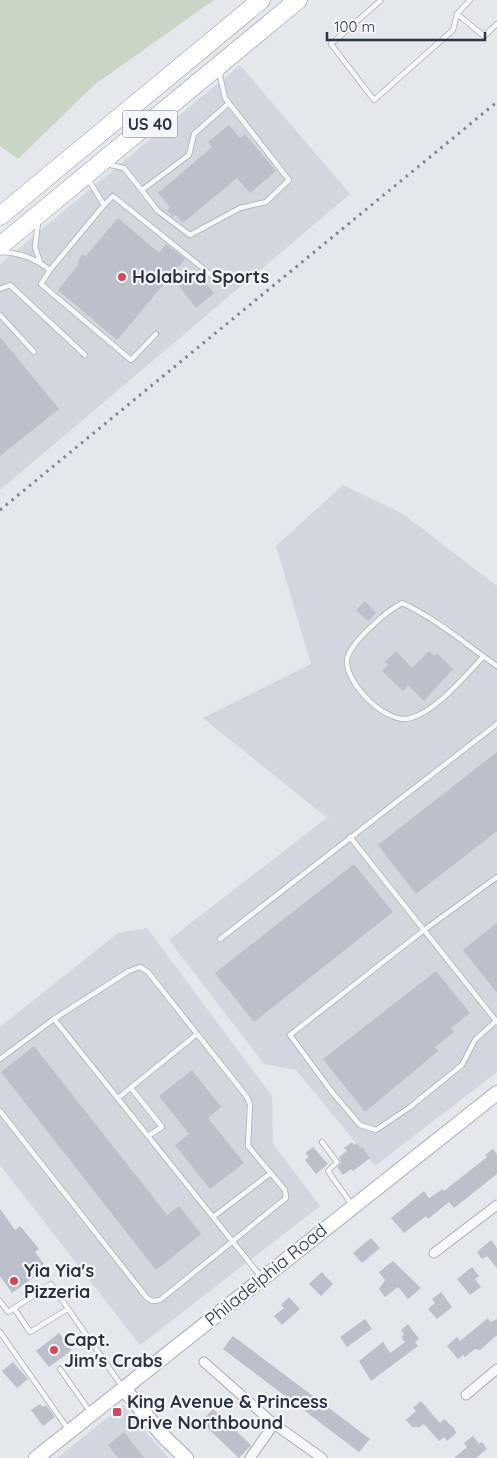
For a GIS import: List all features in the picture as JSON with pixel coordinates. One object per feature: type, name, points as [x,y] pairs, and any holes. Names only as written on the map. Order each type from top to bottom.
[{"type":"highway","name":"US 40","points":[[0,216],[261,0]]},
{"type":"highway","name":"US 40","points":[[0,246],[298,0]]},
{"type":"main road","name":"Philadelphia Road","points":[[36,1458],[497,1093]]},
{"type":"main road","points":[[124,1389],[165,1438],[186,1458]]},
{"type":"street","points":[[434,1253],[497,1205]]},
{"type":"street","points":[[204,1362],[274,1424],[322,1458]]},
{"type":"street","points":[[466,1395],[497,1369]]},
{"type":"street","points":[[250,1458],[274,1424]]},
{"type":"lane","points":[[381,0],[331,44],[374,100],[453,30],[458,14],[470,0]]},
{"type":"lane","points":[[458,14],[484,36],[497,24]]},
{"type":"lane","points":[[102,163],[124,168],[158,211],[190,234],[240,208],[266,202],[289,180],[226,98],[220,76],[227,60]]},
{"type":"lane","points":[[142,190],[189,155],[194,134],[229,103]]},
{"type":"lane","points":[[86,176],[104,205]]},
{"type":"lane","points":[[156,334],[131,360],[41,284],[50,270],[113,196],[215,278]]},
{"type":"lane","points":[[41,213],[36,228],[35,247],[41,263]]},
{"type":"lane","points":[[0,252],[19,253],[41,263],[50,270]]},
{"type":"lane","points":[[0,289],[10,285],[85,355]]},
{"type":"lane","points":[[0,315],[34,352]]},
{"type":"lane","points":[[483,657],[459,683],[432,705],[410,719],[396,718],[377,708],[352,681],[347,659],[351,649],[388,611],[402,603],[451,631],[497,666]]},
{"type":"lane","points":[[220,939],[497,724]]},
{"type":"lane","points":[[350,837],[424,930],[497,1021],[490,1025],[476,1040],[462,1065],[410,1107],[376,1130],[360,1124],[332,1092],[290,1035],[424,930],[497,877]]},
{"type":"lane","points":[[0,1059],[54,1018],[129,971],[140,967],[148,972],[247,1097],[250,1104],[248,1146],[286,1190],[286,1198],[160,1300],[152,1301],[147,1298],[0,1111]]},
{"type":"lane","points":[[54,1018],[262,1279]]},
{"type":"lane","points":[[118,1098],[197,1034]]},
{"type":"lane","points":[[130,1088],[162,1127],[148,1136]]},
{"type":"lane","points":[[322,1142],[337,1162],[328,1171],[353,1206]]},
{"type":"lane","points":[[213,1217],[270,1173]]},
{"type":"lane","points":[[0,1301],[8,1312],[51,1284],[124,1389]]},
{"type":"lane","points":[[14,1308],[30,1332],[68,1309]]},
{"type":"lane","points":[[0,1332],[70,1431]]},
{"type":"lane","points":[[60,1369],[92,1414]]},
{"type":"shaded area","points":[[240,65],[350,194],[0,490],[0,264]]},
{"type":"shaded area","points":[[343,485],[403,514],[497,586],[497,1072],[375,1166],[296,1070],[264,1064],[169,940],[329,816],[326,817],[203,718],[311,664],[276,546]]},
{"type":"shaded area","points":[[147,928],[272,1096],[273,1144],[320,1206],[140,1345],[0,1165],[0,1027],[118,933]]},
{"type":"shaded area","points":[[123,1405],[168,1458],[57,1458]]},
{"type":"green space","points":[[0,0],[214,0],[94,85],[18,159],[0,146]]},
{"type":"building","points":[[229,125],[240,138],[245,134],[276,171],[250,193],[237,178],[183,223],[176,215],[173,217],[167,210],[170,207],[158,193],[212,147],[208,142]]},
{"type":"building","points":[[118,218],[159,253],[166,244],[185,259],[117,340],[58,290],[78,265],[82,255],[86,256]]},
{"type":"building","points":[[195,270],[214,293],[196,308],[177,283]]},
{"type":"building","points":[[0,337],[59,409],[0,456]]},
{"type":"building","points":[[365,601],[376,613],[368,621],[356,610]]},
{"type":"building","points":[[396,651],[412,668],[429,651],[434,656],[437,653],[453,669],[424,701],[408,685],[403,691],[382,671],[388,665],[385,662]]},
{"type":"building","points":[[497,752],[497,831],[416,894],[378,845]]},
{"type":"building","points":[[354,864],[393,912],[254,1022],[215,973]]},
{"type":"building","points":[[497,923],[497,993],[463,950]]},
{"type":"building","points":[[436,971],[470,1013],[451,1028],[454,1032],[435,1047],[438,1051],[365,1112],[323,1059]]},
{"type":"building","points":[[34,1046],[167,1215],[179,1206],[201,1234],[156,1270],[1,1072]]},
{"type":"building","points":[[192,1070],[221,1107],[208,1118],[244,1163],[210,1189],[175,1145],[189,1134],[159,1096]]},
{"type":"building","points":[[352,1142],[354,1145],[357,1143],[360,1148],[362,1147],[370,1158],[353,1171],[351,1169],[343,1175],[337,1167],[341,1163],[339,1157],[347,1151],[344,1148]]},
{"type":"building","points":[[313,1147],[328,1164],[316,1174],[305,1160],[309,1157],[305,1153]]},
{"type":"building","points":[[493,1149],[497,1154],[497,1174],[454,1208],[449,1202],[428,1219],[426,1216],[404,1233],[391,1218],[424,1191],[429,1198],[443,1189],[444,1191],[487,1157],[485,1155]]},
{"type":"building","points":[[0,1209],[15,1230],[20,1226],[39,1249],[35,1252],[44,1264],[42,1266],[44,1270],[12,1293],[0,1276]]},
{"type":"building","points":[[371,1238],[380,1248],[362,1263],[353,1253]]},
{"type":"building","points":[[491,1240],[497,1248],[497,1268],[487,1256],[482,1259],[477,1252]]},
{"type":"building","points":[[393,1261],[421,1288],[408,1299],[398,1287],[385,1297],[379,1289],[385,1280],[379,1272]]},
{"type":"building","points":[[472,1267],[479,1276],[475,1279],[481,1287],[470,1295],[457,1279]]},
{"type":"building","points":[[322,1272],[333,1284],[321,1296],[309,1284]]},
{"type":"building","points":[[441,1292],[452,1307],[437,1319],[428,1309],[435,1303],[432,1299]]},
{"type":"building","points":[[289,1297],[300,1309],[282,1325],[274,1316],[284,1308],[281,1305]]},
{"type":"building","points":[[488,1318],[490,1322],[497,1319],[497,1335],[480,1350],[475,1349],[465,1357],[463,1355],[458,1359],[447,1346],[457,1337],[460,1341]]},
{"type":"building","points":[[365,1319],[372,1329],[347,1347],[340,1337]]},
{"type":"building","points":[[408,1324],[419,1339],[415,1342],[418,1346],[371,1381],[359,1361],[383,1342],[390,1353],[405,1342],[401,1337],[404,1335],[401,1330]]},
{"type":"building","name":"Capt. Jim's Crabs","points":[[59,1333],[72,1350],[49,1367],[36,1351]]},
{"type":"building","points":[[233,1336],[370,1439],[359,1452],[223,1349]]},
{"type":"building","points":[[13,1362],[28,1379],[17,1388],[2,1371]]},
{"type":"building","points":[[421,1401],[440,1423],[444,1419],[454,1428],[456,1433],[447,1441],[444,1437],[439,1441],[424,1424],[418,1428],[416,1426],[413,1428],[406,1420],[416,1411],[413,1408]]},
{"type":"building","points":[[40,1404],[43,1407],[46,1405],[55,1417],[43,1426],[31,1410]]},
{"type":"building","points":[[213,1409],[251,1445],[239,1458],[201,1422]]},
{"type":"building","points":[[124,1432],[144,1458],[118,1458],[108,1445]]},
{"type":"building","points":[[473,1436],[479,1444],[482,1442],[487,1449],[476,1458],[454,1458],[467,1447],[464,1443]]},
{"type":"railway","points":[[0,510],[497,102]]},
{"type":"place","name":"Holabird Sports","points":[[122,277]]},
{"type":"place","name":"Yia Yia's Pizzeria","points":[[14,1281]]},
{"type":"place","name":"Capt. Jim's Crabs","points":[[54,1350]]},
{"type":"place","name":"King Avenue & Princess Drive Northbound","points":[[117,1412]]}]
